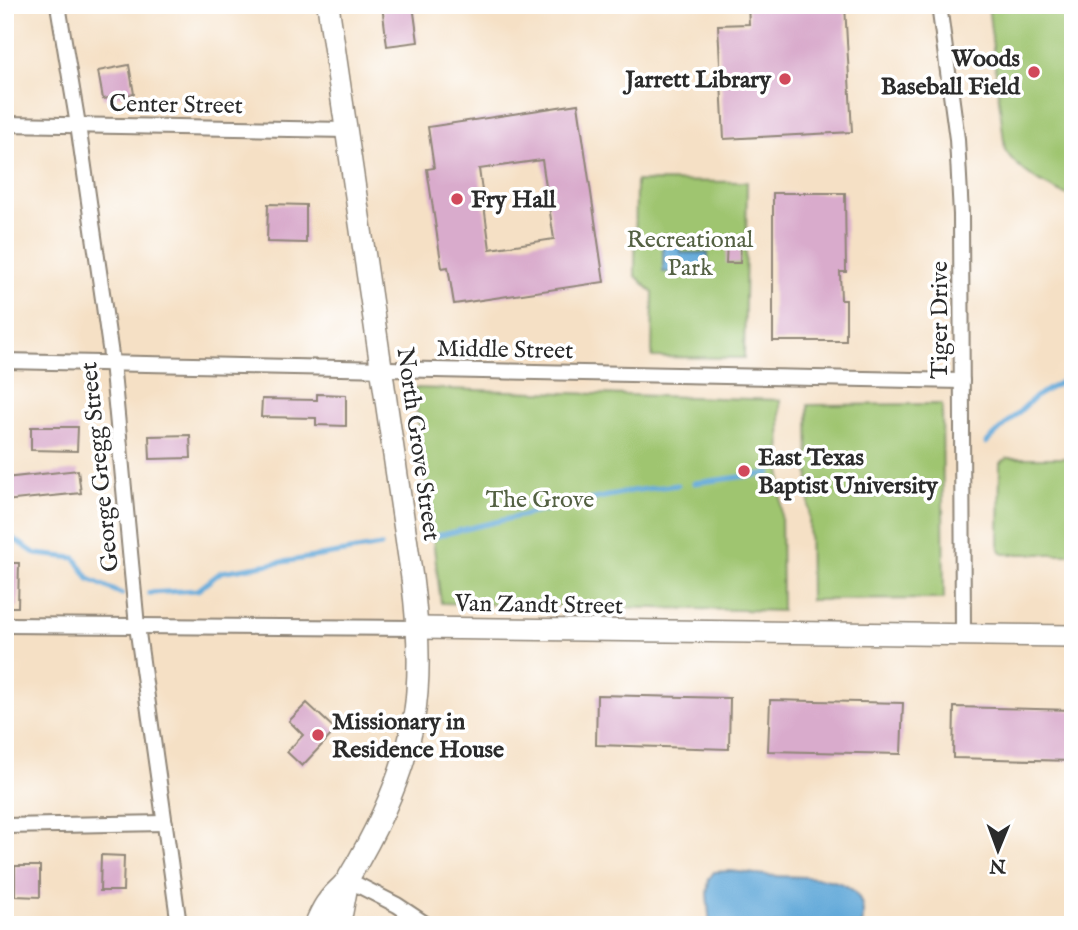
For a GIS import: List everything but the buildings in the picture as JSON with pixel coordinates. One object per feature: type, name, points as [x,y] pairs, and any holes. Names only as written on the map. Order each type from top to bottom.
[{"type":"main road","name":"North Grove Street","points":[[328,5],[418,628],[417,694],[403,760],[384,809],[348,880],[342,912],[336,925]]},
{"type":"main road","name":"Van Zandt Street","points":[[418,628],[1073,636]]},
{"type":"main road","name":"North Grove Street","points":[[315,925],[327,901],[348,880]]},
{"type":"street","name":"George Gregg Street","points":[[58,5],[112,362],[137,626],[179,925]]},
{"type":"street","name":"Tiger Drive","points":[[939,5],[958,156],[963,635]]},
{"type":"street","name":"Center Street","points":[[5,124],[346,130]]},
{"type":"street","name":"Middle Street","points":[[5,361],[962,381]]},
{"type":"street","name":"Van Zandt Street","points":[[5,625],[418,628]]},
{"type":"street","points":[[5,826],[165,823]]},
{"type":"street","points":[[348,880],[397,905],[427,925]]},
{"type":"green space","name":"Woods Baseball Field","points":[[988,5],[1073,5],[1073,197],[1035,178],[1005,150]]},
{"type":"green space","name":"Recreational Park","points":[[636,181],[747,182],[744,358],[652,357],[653,293],[635,275]]},
{"type":"green space","name":"The Grove","points":[[414,388],[780,400],[782,611],[441,603]]},
{"type":"green space","points":[[942,404],[944,599],[810,600],[808,405]]},
{"type":"green space","points":[[1007,458],[1073,458],[1073,554],[1004,554],[999,549],[1000,463]]},
{"type":"water","points":[[663,238],[681,238],[681,253],[708,253],[708,272],[663,272]]},
{"type":"water","points":[[731,871],[835,881],[857,895],[863,908],[862,925],[710,925],[707,894],[709,879],[714,872]]},
{"type":"waterway","points":[[986,443],[1035,397],[1066,379],[1073,363]]},
{"type":"waterway","points":[[694,483],[770,473]]},
{"type":"waterway","points":[[428,538],[631,491],[678,485]]},
{"type":"waterway","points":[[5,533],[36,554],[75,558],[89,579],[122,594]]},
{"type":"waterway","points":[[149,593],[198,590],[221,572],[381,546]]},
{"type":"place","name":"Woods Baseball Field","points":[[1034,72]]},
{"type":"place","name":"Jarrett Library","points":[[785,79]]},
{"type":"place","name":"Fry Hall","points":[[457,199]]},
{"type":"place","name":"East Texas Baptist University","points":[[744,471]]},
{"type":"place","name":"Missionary in Residence House","points":[[318,735]]}]
